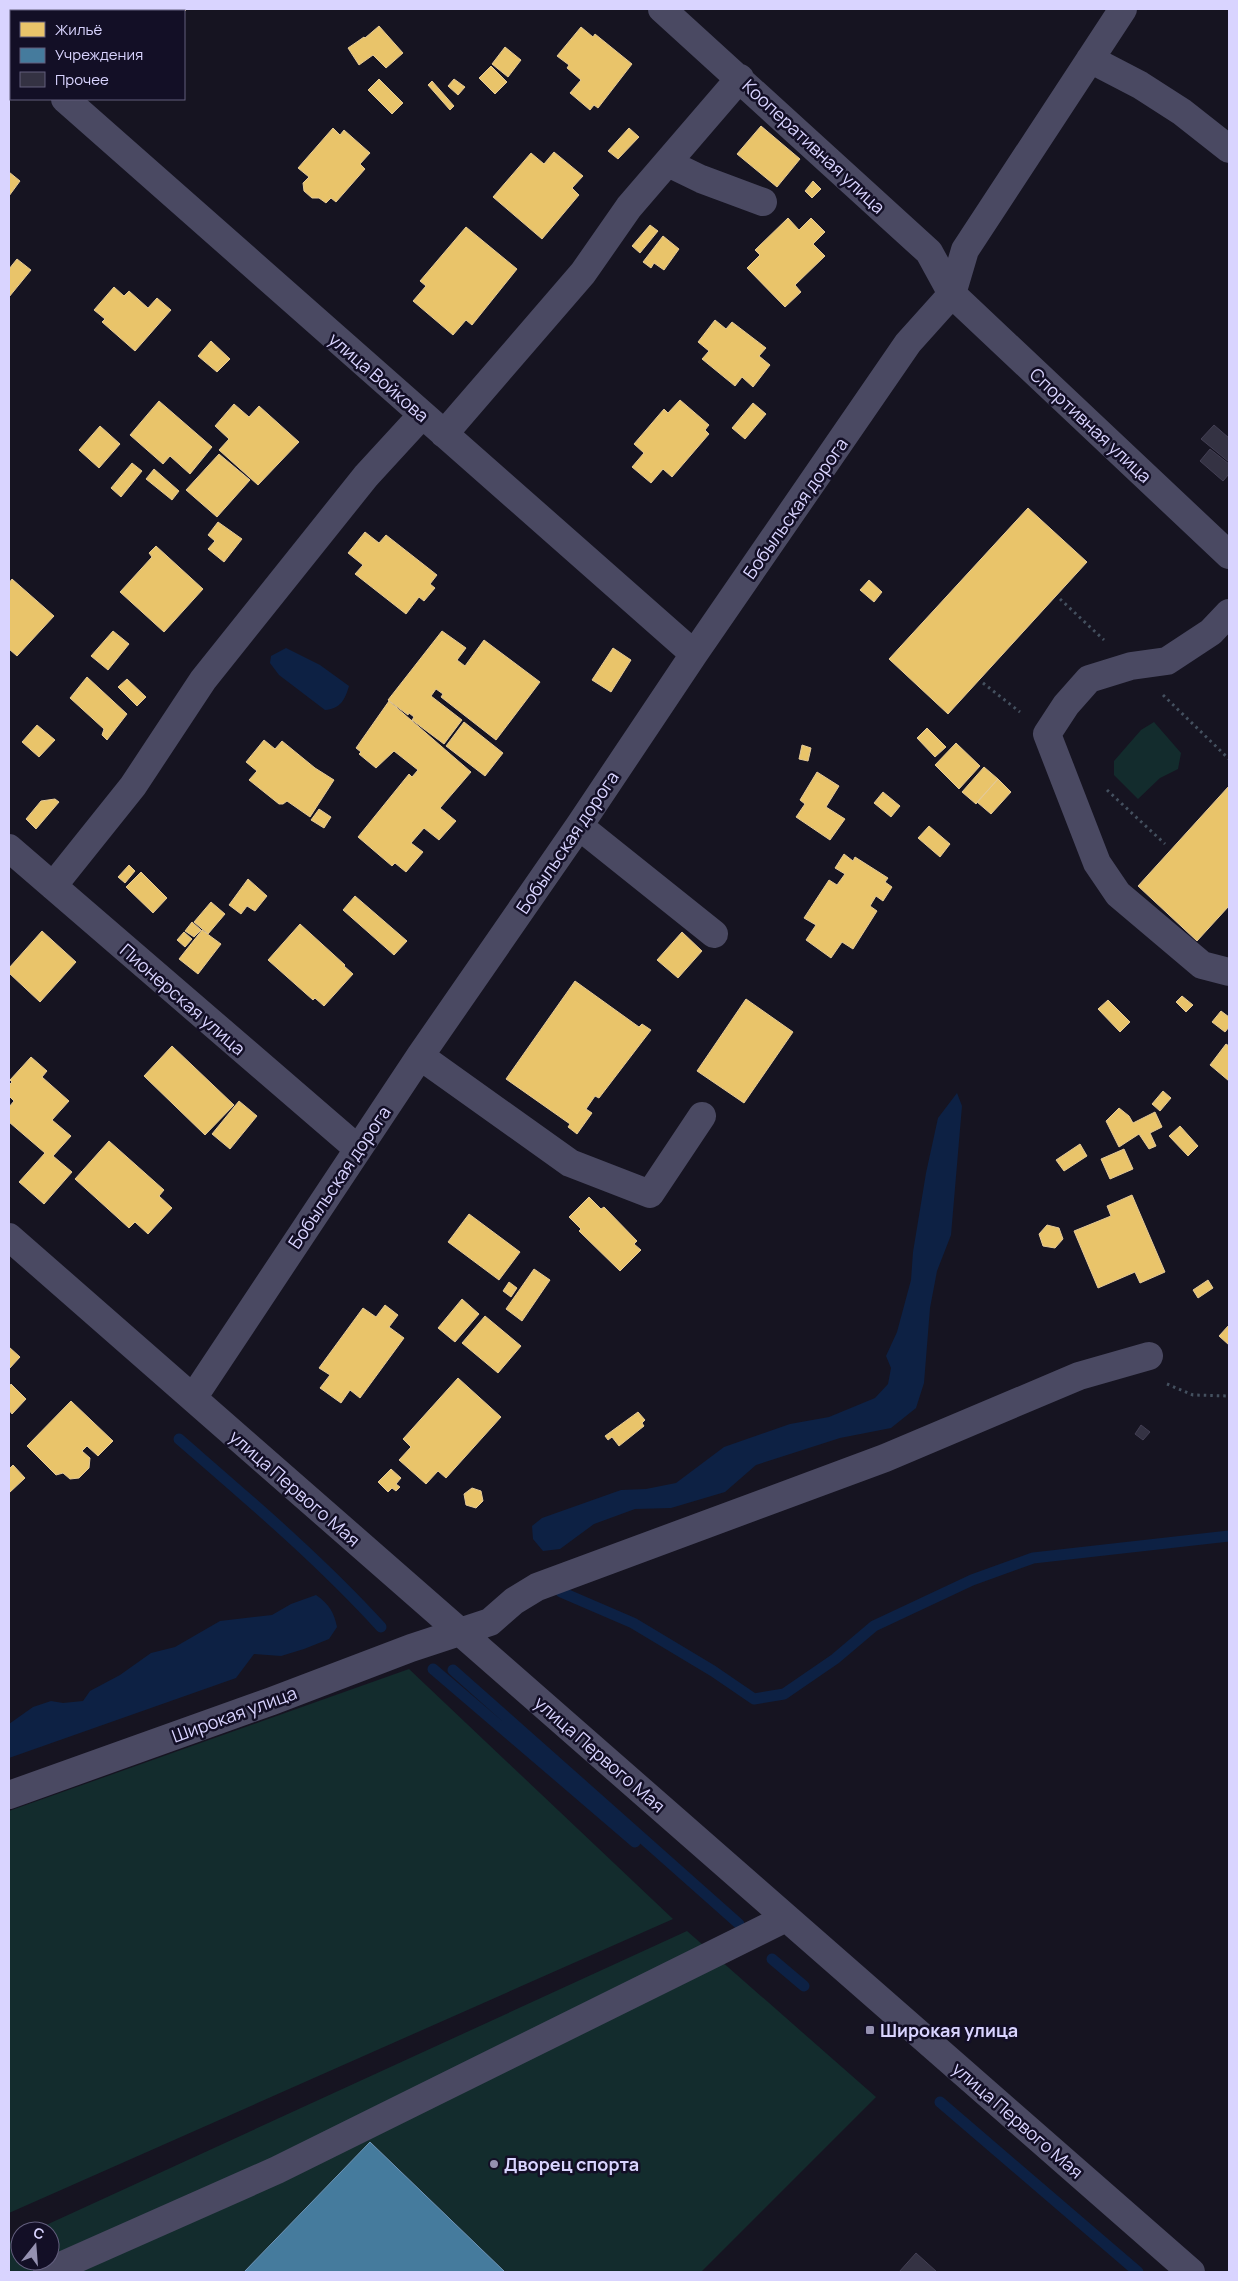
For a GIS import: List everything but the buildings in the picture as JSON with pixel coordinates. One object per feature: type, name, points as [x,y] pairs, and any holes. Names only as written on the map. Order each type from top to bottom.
[{"type":"street","name":"Кооперативная улица","points":[[662,9],[929,252],[952,294]]},
{"type":"street","points":[[952,294],[965,250],[1123,9]]},
{"type":"street","points":[[1090,59],[1140,85],[1182,112],[1229,149]]},
{"type":"street","points":[[444,434],[583,273],[629,207],[740,78]]},
{"type":"street","name":"улица Войкова","points":[[65,100],[694,654]]},
{"type":"street","points":[[668,163],[700,179],[762,202]]},
{"type":"street","name":"Спортивная улица","points":[[952,294],[1229,555]]},
{"type":"street","name":"Бобыльская дорога","points":[[192,1398],[420,1056],[908,343],[952,294]]},
{"type":"street","points":[[52,886],[133,786],[203,680],[366,476],[422,415]]},
{"type":"street","points":[[1229,613],[1211,632],[1167,661],[1132,666],[1089,679],[1066,704],[1047,734],[1097,863],[1118,894],[1202,965],[1229,972]]},
{"type":"street","points":[[579,826],[714,934]]},
{"type":"street","name":"Пионерская улица","points":[[9,848],[358,1149]]},
{"type":"street","points":[[420,1056],[570,1163],[650,1194],[702,1116]]},
{"type":"street","name":"улица Первого Мая","points":[[9,1237],[1191,2272]]},
{"type":"street","name":"Широкая улица","points":[[9,1795],[272,1702],[459,1631],[490,1622],[514,1601],[537,1587],[885,1458],[1078,1376],[1149,1356]]},
{"type":"street","points":[[47,2272],[278,2170],[786,1918]]},
{"type":"path","points":[[1122,1364],[1193,1395],[1229,1396]]},
{"type":"green space","points":[[1154,722],[1181,753],[1178,769],[1160,778],[1138,799],[1114,775],[1114,761],[1141,730]]},
{"type":"green space","points":[[409,1669],[673,1919],[9,2213],[9,1811]]},
{"type":"green space","name":"Дворец спорта","points":[[687,1931],[876,2097],[701,2272],[9,2272],[10,2242],[10,2271],[60,2271],[60,2221],[55,2221]]},
{"type":"water","points":[[286,648],[320,665],[349,686],[346,696],[338,706],[325,710],[279,675],[270,663],[271,656]]},
{"type":"water","points":[[957,1093],[962,1106],[951,1235],[937,1271],[930,1308],[924,1383],[916,1408],[891,1428],[840,1438],[756,1465],[725,1492],[671,1508],[635,1509],[594,1524],[560,1549],[543,1551],[533,1539],[532,1526],[542,1518],[621,1490],[646,1489],[676,1483],[724,1447],[790,1424],[829,1417],[875,1398],[888,1384],[891,1368],[886,1356],[897,1332],[911,1280],[913,1252],[926,1173],[938,1118]]},
{"type":"water","points":[[316,1595],[328,1605],[336,1622],[337,1627],[329,1639],[281,1656],[254,1654],[236,1678],[9,1758],[9,1724],[33,1707],[51,1701],[63,1703],[83,1701],[90,1691],[120,1675],[151,1653],[175,1647],[220,1621],[272,1615],[291,1604]]},
{"type":"waterway","points":[[179,1439],[308,1553],[381,1627]]},
{"type":"waterway","points":[[561,1592],[633,1623],[713,1671],[754,1699],[784,1694],[835,1659],[874,1626],[972,1580],[1033,1558],[1229,1536]]},
{"type":"waterway","points":[[433,1669],[635,1842]]},
{"type":"waterway","points":[[453,1670],[739,1924]]},
{"type":"waterway","points":[[772,1959],[804,1986]]},
{"type":"waterway","points":[[940,2102],[1138,2272]]},
{"type":"place","name":"Широкая улица","points":[[870,2030]]},
{"type":"place","name":"Дворец спорта","points":[[494,2164]]}]
